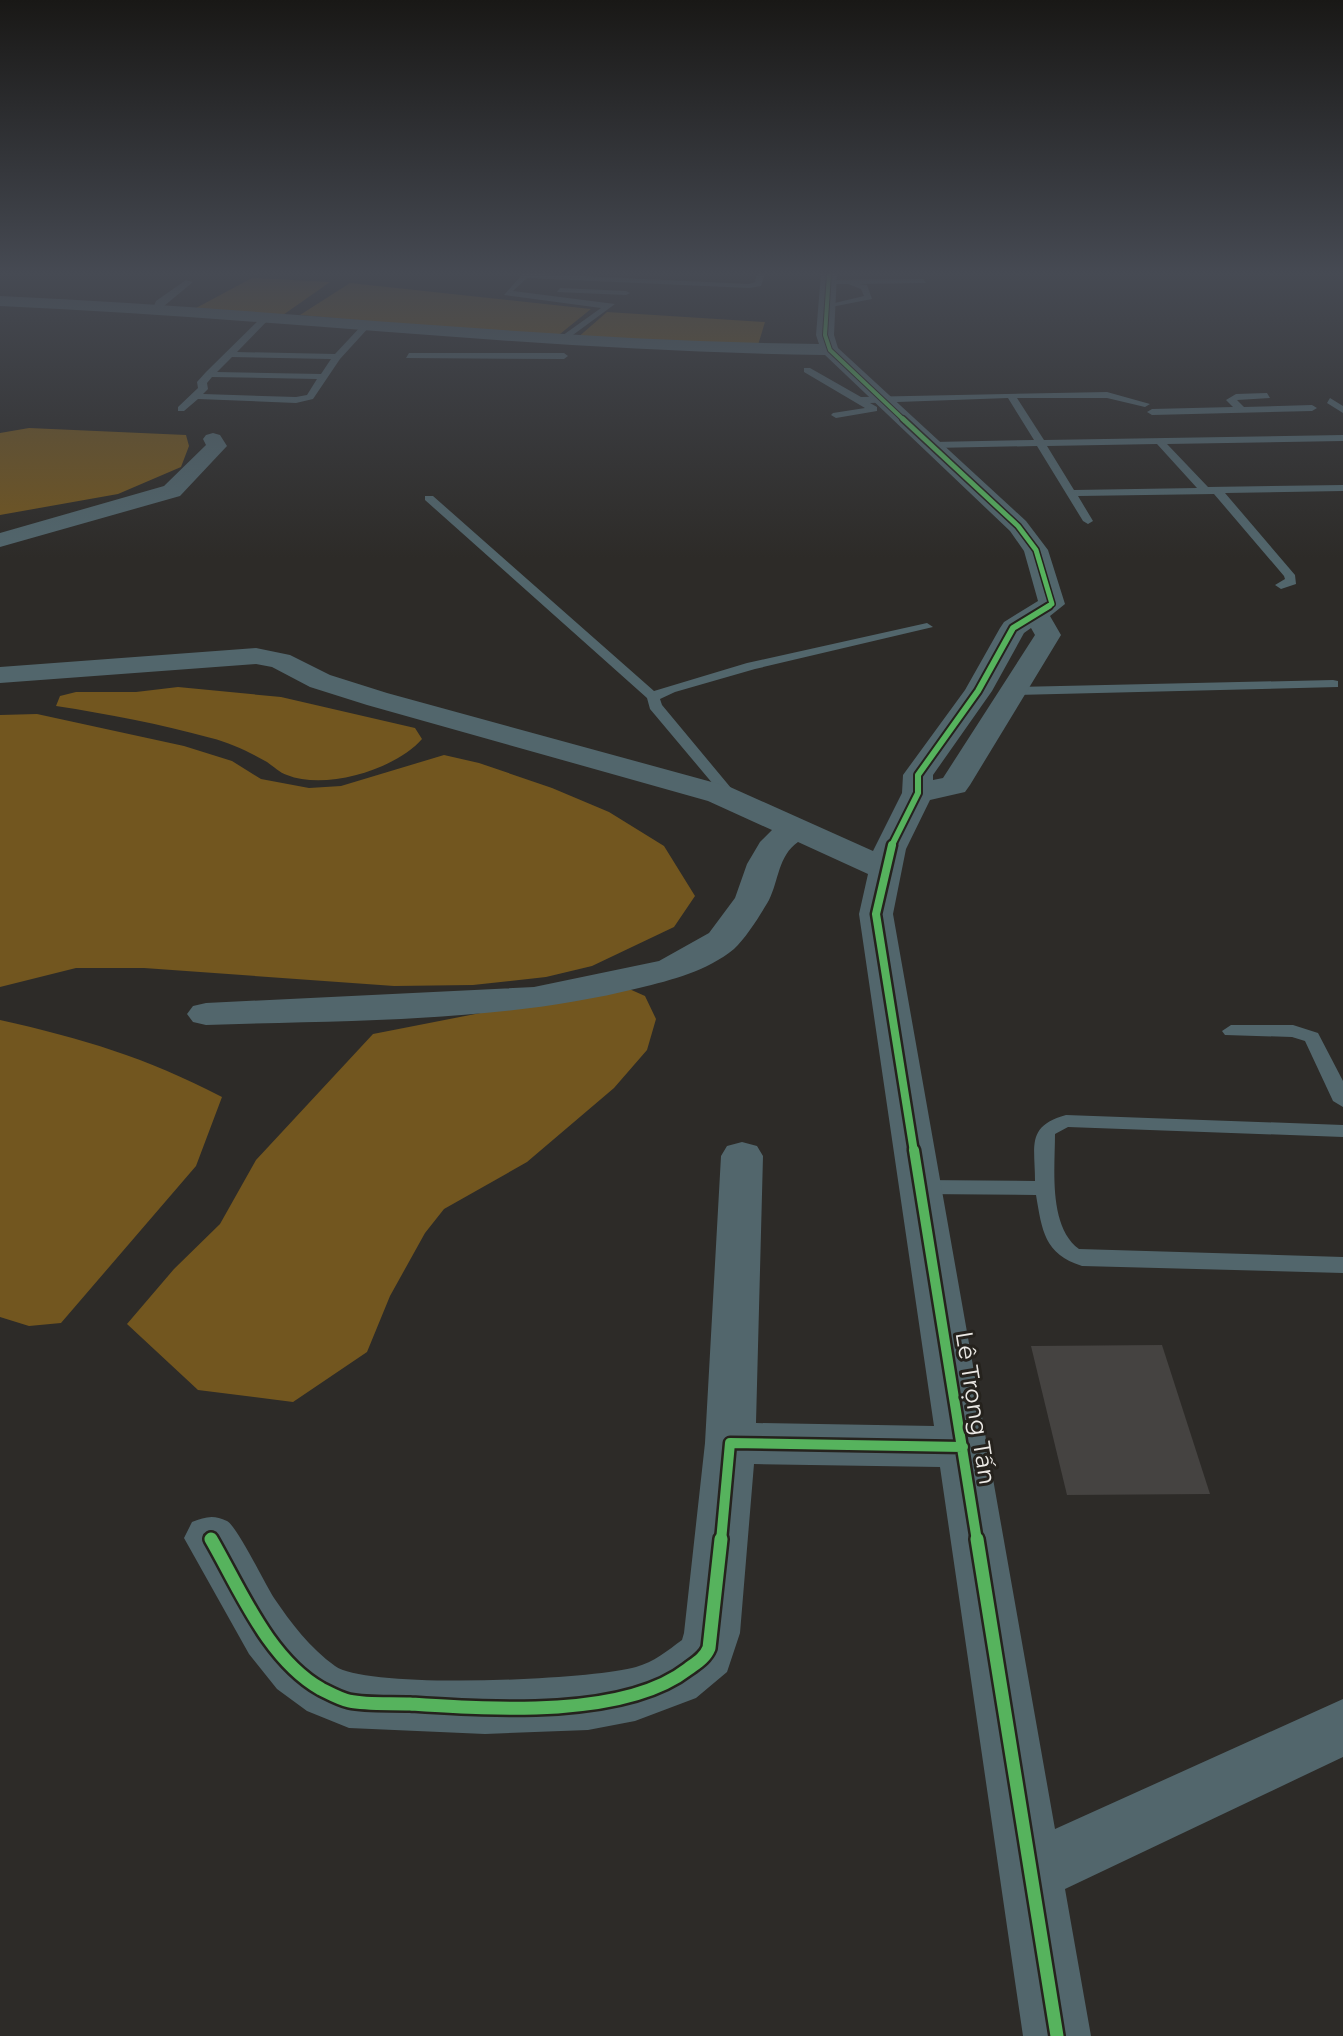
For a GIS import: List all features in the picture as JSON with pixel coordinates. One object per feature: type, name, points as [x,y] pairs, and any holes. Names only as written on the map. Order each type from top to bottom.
[{"type":"street","points":[[846,368],[869,393],[933,445],[1018,526],[1036,550],[1052,604],[1037,616],[1048,635],[954,785],[918,793]]},
{"type":"street","points":[[0,540],[172,491],[217,446],[213,439]]},
{"type":"street","name":"Lê Trọng Tấn","points":[[1037,616],[1013,628],[978,691],[918,775],[918,793],[890,849],[876,914],[1057,2036]]},
{"type":"street","points":[[0,675],[256,656],[280,661],[320,681],[377,699],[734,800],[885,869]]},
{"type":"street","points":[[206,1014],[534,998],[672,969],[722,941],[752,899],[764,864],[776,842],[795,829]]},
{"type":"street","points":[[211,1538],[272,1643],[291,1665],[318,1688],[349,1701],[579,1706],[644,1693],[684,1674],[707,1654],[730,1443],[742,1156]]},
{"type":"street","points":[[730,1443],[963,1447]]},
{"type":"street","points":[[1031,1872],[1343,1727]]},
{"type":"lane","points":[[181,409],[203,389],[202,382],[214,368]]},
{"type":"lane","points":[[195,396],[303,399],[311,396],[330,368]]},
{"type":"lane","points":[[807,370],[827,383],[869,393],[1107,395],[1148,408],[1312,408]]},
{"type":"lane","points":[[209,374],[325,377]]},
{"type":"lane","points":[[827,383],[869,393]]},
{"type":"lane","points":[[1131,388],[1160,422]]},
{"type":"lane","points":[[836,415],[874,409],[869,393]]},
{"type":"lane","points":[[1011,395],[1088,521]]},
{"type":"lane","points":[[1242,410],[1231,400],[1267,396]]},
{"type":"lane","points":[[1330,401],[1343,410]]},
{"type":"lane","points":[[1169,432],[1178,441]]},
{"type":"lane","points":[[933,445],[1343,438]]},
{"type":"lane","points":[[1160,442],[1211,490],[1289,575],[1292,581],[1281,585]]},
{"type":"lane","points":[[1072,493],[1343,488]]},
{"type":"lane","points":[[429,498],[653,697],[655,706],[734,800]]},
{"type":"lane","points":[[653,697],[670,689],[752,666],[927,627]]},
{"type":"lane","points":[[1015,691],[1333,684]]},
{"type":"lane","points":[[1231,1031],[1293,1031],[1312,1037],[1343,1101]]},
{"type":"lane","points":[[1343,1131],[1066,1121],[1050,1127],[1045,1133],[1045,1188],[1057,1243],[1073,1256],[1343,1265]]},
{"type":"lane","points":[[920,1187],[1045,1188]]},
{"type":"shaded area","points":[[29,428],[186,435],[189,446],[181,467],[118,494],[0,515],[0,433]]},
{"type":"shaded area","points":[[178,687],[281,697],[415,728],[422,739],[395,760],[378,768],[340,779],[303,779],[284,774],[267,762],[218,740],[173,728],[56,706],[60,696],[76,692],[136,692]]},
{"type":"shaded area","points":[[37,714],[184,746],[232,761],[261,779],[309,788],[341,786],[444,755],[479,763],[609,812],[664,846],[695,896],[674,927],[592,966],[546,977],[473,985],[394,986],[144,968],[76,968],[0,987],[0,715]]},
{"type":"shaded area","points":[[608,988],[627,988],[645,996],[656,1019],[647,1050],[614,1088],[527,1162],[444,1209],[425,1233],[390,1296],[367,1352],[293,1402],[198,1390],[127,1324],[174,1269],[220,1224],[256,1160],[373,1034]]},
{"type":"shaded area","points":[[0,1020],[114,1051],[222,1097],[196,1166],[61,1323],[29,1326],[0,1317]]},
{"type":"building","points":[[1162,1345],[1210,1494],[1067,1495],[1031,1346]]},
{"type":"cycle path","points":[[849,368],[1018,526],[1036,550],[1052,604],[1013,628],[978,691],[918,775],[918,793],[890,849],[876,914],[1057,2036]]},
{"type":"cycle path","points":[[211,1538],[268,1636],[298,1670],[315,1685],[332,1694],[349,1701],[434,1706],[537,1707],[588,1703],[635,1694],[675,1679],[707,1654],[712,1633],[730,1443],[963,1447]]}]
